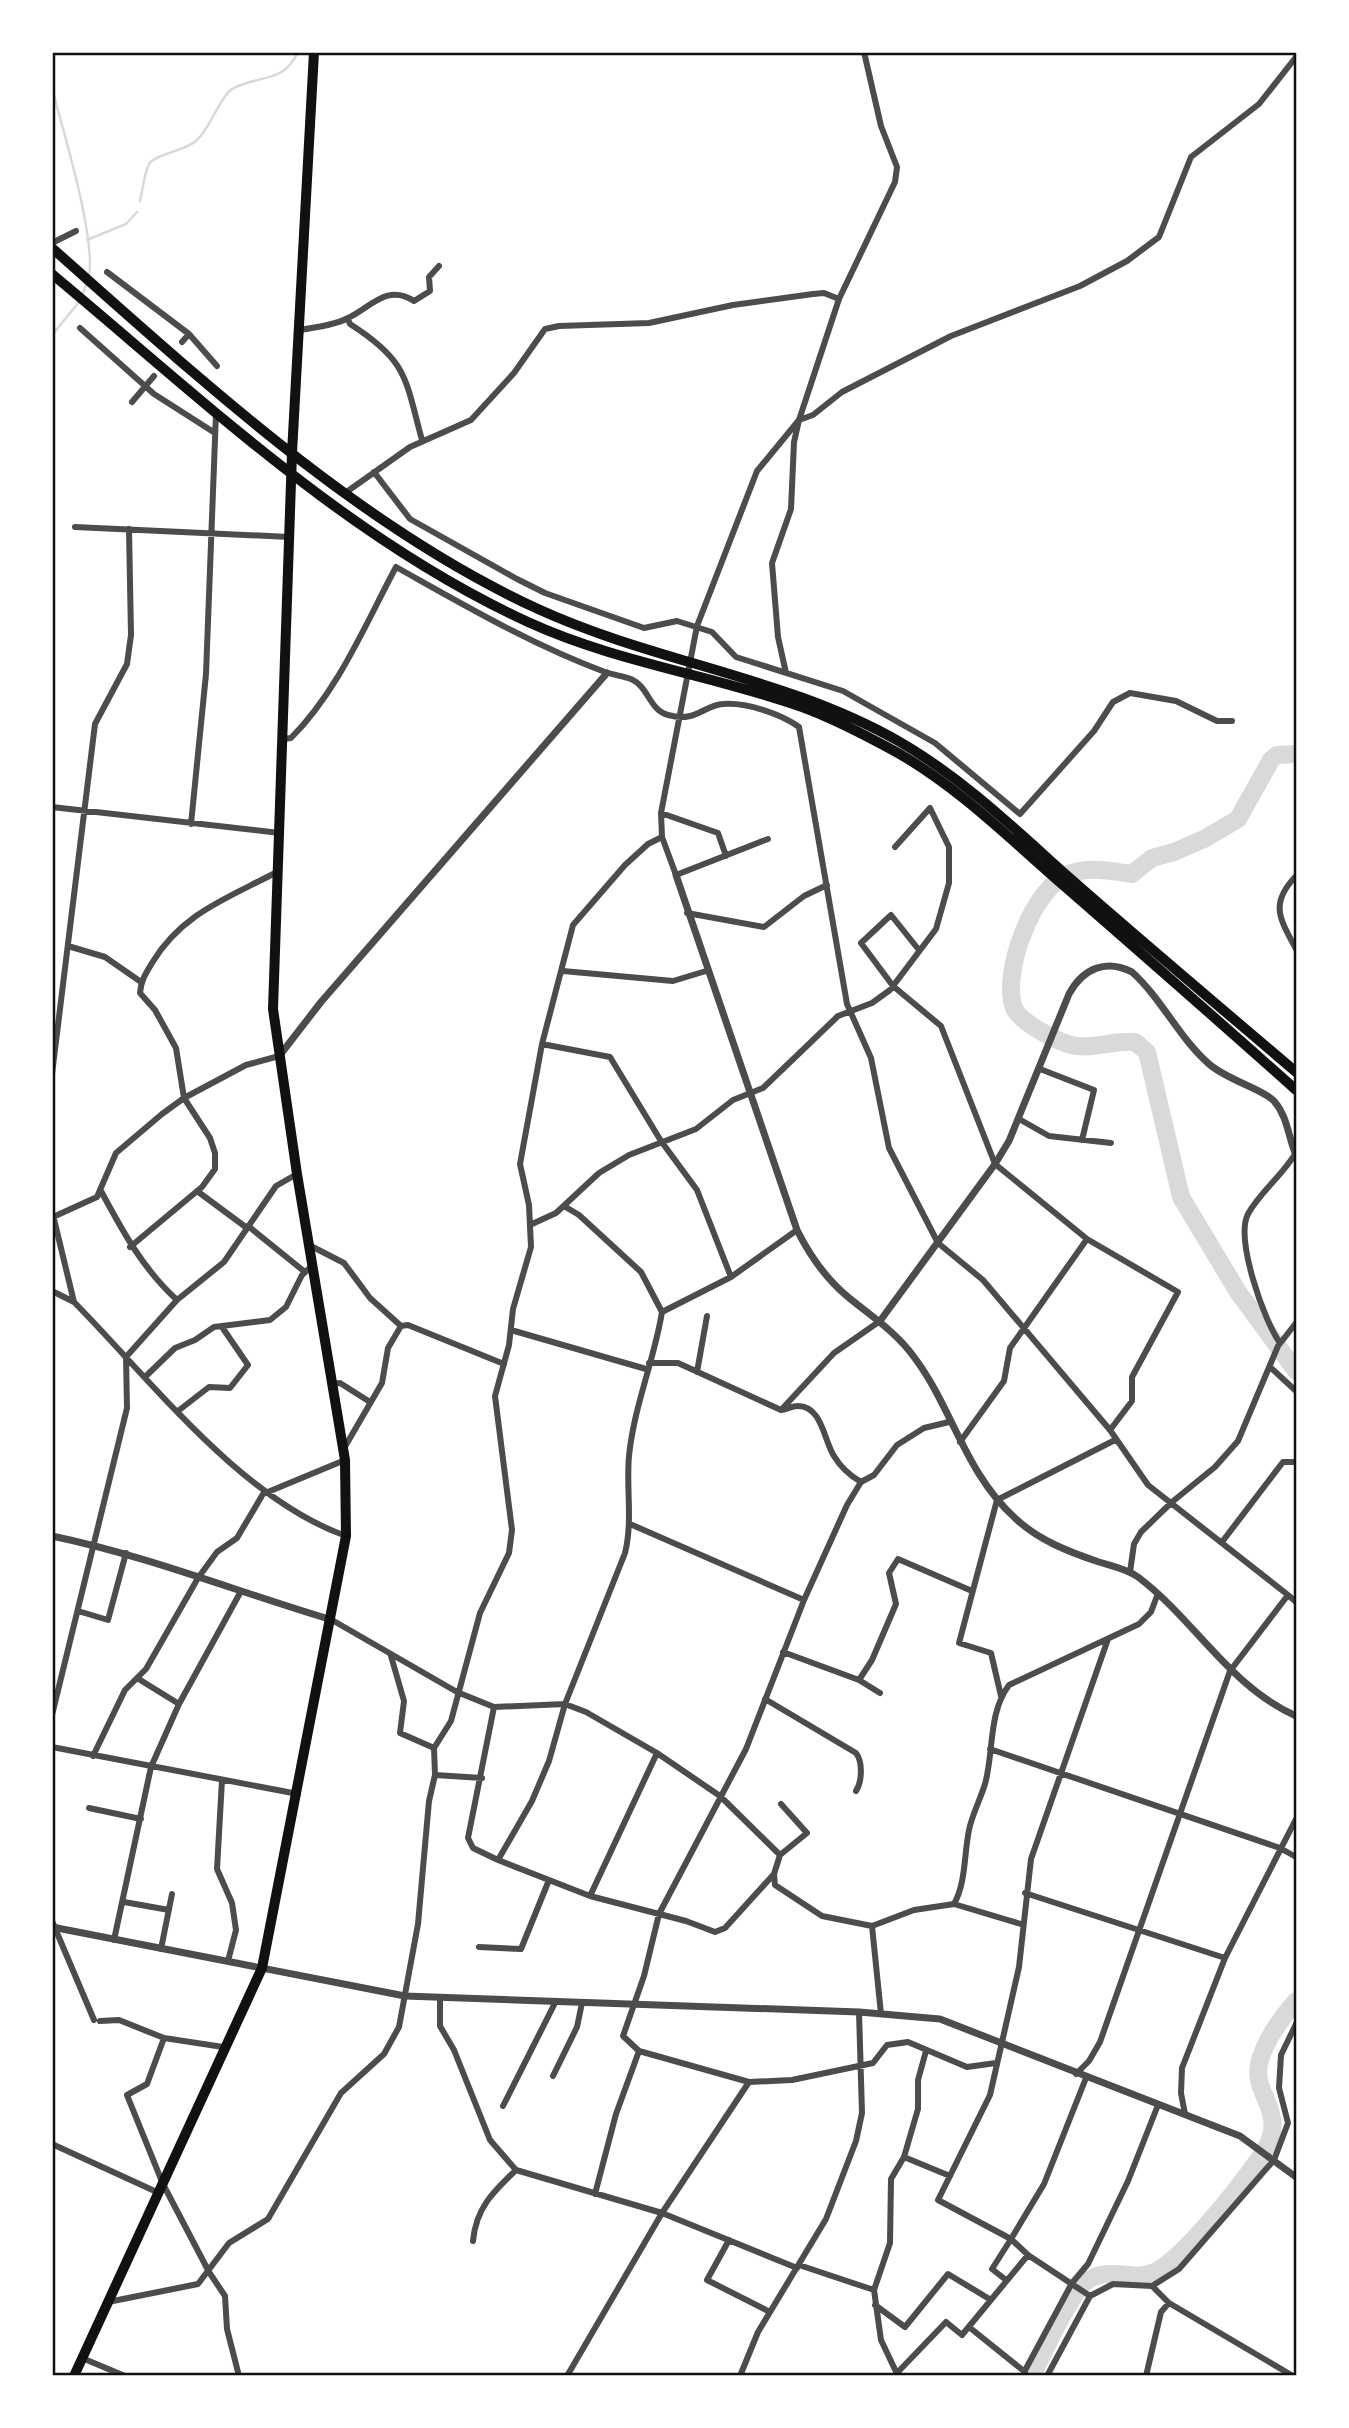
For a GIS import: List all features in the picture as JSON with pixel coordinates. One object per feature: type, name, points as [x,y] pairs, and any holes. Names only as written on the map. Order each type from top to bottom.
[{"type":"main road","points":[[74,2375],[223,2047],[262,1968],[332,1620],[346,1536],[344,1455],[309,1268],[309,1245],[273,1009],[291,471],[314,55]]},
{"type":"main road","points":[[52,246],[80,273],[292,453],[434,551],[528,604],[590,629],[821,702],[925,757],[1010,823],[1297,1072]]},
{"type":"main road","points":[[52,274],[216,412],[331,503],[415,558],[499,608],[558,635],[686,675],[802,707],[859,733],[919,766],[1003,832],[1297,1090]]},
{"type":"street","points":[[786,673],[778,637],[772,563],[791,509],[794,442],[839,299],[895,182],[897,167],[881,126],[864,52]]},
{"type":"street","points":[[1297,57],[1259,104],[1191,157],[1159,237],[1127,261],[1080,286],[951,336],[842,392],[813,415],[799,420],[757,471],[696,626],[662,813],[662,836],[706,971],[797,1230],[819,1268],[847,1296],[897,1336],[929,1378],[948,1422],[997,1500],[1015,1519],[1051,1543],[1130,1572],[1230,1671],[1266,1701],[1297,1716]]},
{"type":"street","points":[[52,246],[76,230]]},
{"type":"street","points":[[298,330],[348,319],[379,298],[405,295],[414,301],[430,291],[429,277],[439,266]]},
{"type":"street","points":[[107,272],[188,334],[217,366]]},
{"type":"street","points":[[345,492],[422,440],[471,420],[513,373],[545,329],[559,326],[649,323],[733,305],[813,294],[824,293],[839,299]]},
{"type":"street","points":[[348,319],[350,324],[388,350],[404,374],[422,440]]},
{"type":"street","points":[[80,328],[146,386],[215,433]]},
{"type":"street","points":[[182,342],[188,334]]},
{"type":"street","points":[[132,402],[154,376]]},
{"type":"street","points":[[191,824],[206,674],[216,412]]},
{"type":"street","points":[[374,472],[398,507],[425,529],[545,593],[644,628],[669,620],[696,626],[720,637],[736,657],[843,691],[912,728],[954,757],[1020,814],[1094,731],[1114,702],[1130,693],[1176,701],[1217,721],[1232,722]]},
{"type":"street","points":[[75,527],[289,537]]},
{"type":"street","points":[[52,1074],[87,811],[95,724],[127,664],[131,635],[129,530]]},
{"type":"street","points":[[284,739],[290,738],[307,722],[340,672],[396,567],[490,620],[607,673],[640,685],[658,710],[678,718],[708,711],[722,704],[777,715],[799,727],[850,1010],[871,1058],[889,1148],[937,1243],[983,1280],[1110,1430],[1148,1485],[1297,1602]]},
{"type":"street","points":[[74,1302],[53,1216],[83,1205],[101,1191],[116,1153],[184,1098],[246,1065],[279,1056],[321,1002],[607,673]]},
{"type":"street","points":[[52,807],[280,832]]},
{"type":"street","points":[[530,1225],[564,1206],[599,1173],[661,1141],[696,1129],[748,1092],[763,1088],[838,1016],[872,1003],[893,986],[940,920],[951,871],[950,848],[930,808],[895,847]]},
{"type":"street","points":[[662,813],[718,833],[726,856]]},
{"type":"street","points":[[107,2302],[190,2287],[209,2272],[229,2244],[268,2219],[341,2093],[384,2054],[393,2041],[405,1996],[418,1924],[429,1801],[435,1775],[434,1748],[451,1721],[480,1613],[509,1553],[512,1530],[495,1396],[504,1364],[513,1309],[531,1247],[520,1164],[542,1044],[563,971],[568,935],[573,925],[625,865],[648,844],[662,836]]},
{"type":"street","points":[[676,875],[768,839]]},
{"type":"street","points":[[130,1247],[197,1191],[215,1169],[215,1153],[210,1138],[184,1098],[176,1048],[155,1010],[140,992],[141,982],[167,938],[207,908],[277,872]]},
{"type":"street","points":[[1297,876],[1286,887],[1279,900],[1279,917],[1297,949]]},
{"type":"street","points":[[687,913],[764,927],[804,896],[827,885]]},
{"type":"street","points":[[919,950],[891,915],[861,943],[893,986],[941,1026],[995,1164],[1087,1239],[1178,1292],[1132,1377],[1132,1401],[1110,1430]]},
{"type":"street","points":[[68,946],[106,957],[141,982]]},
{"type":"street","points":[[781,1410],[834,1353],[880,1321],[995,1164],[1041,1069],[1069,994],[1087,972],[1103,965],[1119,966],[1132,972],[1206,1061],[1227,1078],[1273,1101],[1286,1122],[1296,1155],[1252,1208],[1244,1224],[1265,1318],[1279,1344]]},
{"type":"street","points":[[563,971],[673,981],[706,971]]},
{"type":"street","points":[[52,984],[63,985]]},
{"type":"street","points":[[542,1044],[610,1057],[661,1141],[696,1190],[731,1277]]},
{"type":"street","points":[[1041,1069],[1094,1090],[1082,1140]]},
{"type":"street","points":[[1019,1119],[1049,1136],[1111,1143]]},
{"type":"street","points":[[52,1715],[127,1408],[126,1357],[177,1300],[224,1262],[276,1186],[297,1174]]},
{"type":"street","points":[[101,1191],[130,1247],[156,1280],[177,1300]]},
{"type":"street","points":[[145,1377],[175,1348],[195,1340],[214,1327],[270,1320],[286,1307],[309,1268],[197,1191]]},
{"type":"street","points":[[498,1860],[536,1791],[549,1761],[565,1704],[625,1553],[629,1524],[629,1456],[662,1312],[642,1272],[579,1214],[564,1206]]},
{"type":"street","points":[[662,1312],[731,1277],[797,1230]]},
{"type":"street","points":[[960,1442],[979,1412],[999,1390],[1007,1375],[1007,1354],[1087,1239]]},
{"type":"street","points":[[309,1245],[344,1263],[370,1298],[401,1326]]},
{"type":"street","points":[[52,1291],[74,1302],[178,1411],[267,1492],[323,1528],[346,1536]]},
{"type":"street","points":[[697,1373],[706,1316]]},
{"type":"street","points":[[1130,1572],[1137,1538],[1172,1502],[1215,1467],[1238,1441],[1279,1344],[1297,1322]]},
{"type":"street","points":[[401,1326],[408,1325],[504,1364]]},
{"type":"street","points":[[93,1756],[125,1690],[146,1669],[216,1552],[237,1538],[267,1492],[344,1455],[382,1383],[388,1349],[401,1326]]},
{"type":"street","points":[[178,1411],[209,1387],[230,1388],[248,1365],[222,1327]]},
{"type":"street","points":[[511,1330],[648,1366],[678,1363],[781,1410],[797,1406],[818,1418],[833,1454],[846,1473],[861,1482]]},
{"type":"street","points":[[1271,1365],[1297,1391]]},
{"type":"street","points":[[332,1384],[340,1384],[370,1402]]},
{"type":"street","points":[[948,1422],[924,1428],[897,1445],[874,1475],[861,1482],[847,1505],[804,1600],[746,1749],[659,1914],[623,2036],[639,2052],[749,2082],[792,2080],[873,2063],[887,2045],[908,2042],[967,2067],[996,2063]]},
{"type":"street","points":[[1001,1696],[991,1653],[959,1643],[997,1500],[1115,1440]]},
{"type":"street","points":[[1222,1542],[1283,1462],[1297,1462]]},
{"type":"street","points":[[629,1524],[804,1600]]},
{"type":"street","points":[[52,1535],[126,1553],[240,1593],[332,1620],[457,1692],[494,1707],[565,1704],[657,1753],[720,1796],[780,1855]]},
{"type":"street","points":[[78,1611],[108,1620],[126,1553]]},
{"type":"street","points":[[859,1680],[872,1660],[896,1604],[889,1573],[898,1559],[972,1591]]},
{"type":"street","points":[[114,1940],[151,1767],[179,1704],[240,1593]]},
{"type":"street","points":[[1076,2074],[1089,2061],[1100,2042],[1230,1671],[1288,1595]]},
{"type":"street","points":[[954,1904],[960,1894],[969,1827],[985,1784],[1001,1696],[1009,1685],[1033,1672],[1147,1619],[1157,1596]]},
{"type":"street","points":[[1089,2295],[1028,2255],[1012,2239],[938,2200],[989,2095],[1019,1967],[1021,1924],[1031,1858],[1108,1639]]},
{"type":"street","points":[[783,1652],[859,1680],[880,1693]]},
{"type":"street","points":[[391,1656],[404,1700],[400,1733],[434,1748]]},
{"type":"street","points":[[137,1678],[179,1704]]},
{"type":"street","points":[[765,1699],[856,1753],[860,1758],[860,1785],[856,1791]]},
{"type":"street","points":[[494,1707],[468,1838],[473,1848],[590,1896],[721,1931],[774,1874]]},
{"type":"street","points":[[52,1747],[298,1794]]},
{"type":"street","points":[[990,1749],[1297,1857]]},
{"type":"street","points":[[590,1896],[657,1753]]},
{"type":"street","points":[[435,1775],[482,1778]]},
{"type":"street","points":[[222,1780],[217,1869],[232,1903],[236,1930],[228,1961]]},
{"type":"street","points":[[781,1804],[807,1833],[780,1855],[774,1874],[775,1885],[781,1892],[822,1916],[872,1926],[914,1910],[954,1904],[1021,1924]]},
{"type":"street","points":[[89,1808],[141,1819]]},
{"type":"street","points":[[1185,2115],[1181,2093],[1182,2068],[1225,1958],[1297,1819]]},
{"type":"street","points":[[479,1947],[522,1949],[549,1880]]},
{"type":"street","points":[[1025,1893],[1225,1958]]},
{"type":"street","points":[[161,1949],[172,1894]]},
{"type":"street","points":[[124,1902],[169,1910]]},
{"type":"street","points":[[53,1925],[114,1940],[405,1996],[859,2012],[940,2019],[1240,2136],[1297,2177]]},
{"type":"street","points":[[53,1925],[97,2021],[119,2020],[164,2038],[223,2047]]},
{"type":"street","points":[[872,1926],[881,2014]]},
{"type":"street","points":[[440,1997],[440,2026],[454,2050],[490,2140],[516,2170],[662,2213],[798,2267],[874,2290]]},
{"type":"street","points":[[503,2106],[556,2001]]},
{"type":"street","points":[[553,2076],[577,2027],[582,2003]]},
{"type":"street","points":[[740,2375],[748,2352],[770,2312],[826,2219],[856,2141],[862,2112],[859,2012]]},
{"type":"street","points":[[1047,2375],[1089,2295],[1113,2284],[1152,2286],[1179,2269],[1273,2158],[1288,2123],[1278,2073],[1281,2055],[1297,2024]]},
{"type":"street","points":[[164,2038],[147,2084],[127,2095],[161,2188],[225,2296],[229,2340],[239,2375]]},
{"type":"street","points":[[926,2051],[918,2080],[918,2109],[904,2157],[891,2179],[890,2243],[874,2290],[881,2340],[898,2374],[946,2322],[962,2335],[1028,2255]]},
{"type":"street","points":[[595,2194],[616,2114],[639,2052]]},
{"type":"street","points":[[1006,2280],[992,2269],[1044,2184],[1086,2078]]},
{"type":"street","points":[[567,2375],[662,2213],[749,2082]]},
{"type":"street","points":[[969,2327],[1023,2374],[1072,2283],[1088,2264],[1128,2181],[1158,2105]]},
{"type":"street","points":[[1288,2123],[1297,2125]]},
{"type":"street","points":[[52,2144],[161,2188]]},
{"type":"street","points":[[904,2157],[950,2176]]},
{"type":"street","points":[[472,2241],[474,2221],[483,2204],[516,2170]]},
{"type":"street","points":[[729,2240],[707,2280],[770,2312]]},
{"type":"street","points":[[874,2304],[905,2327],[948,2274],[990,2300]]},
{"type":"street","points":[[1152,2286],[1169,2303],[1293,2375]]},
{"type":"street","points":[[1146,2375],[1161,2312],[1169,2303]]},
{"type":"street","points":[[82,2358],[125,2375]]},
{"type":"waterway","points":[[140,201],[146,172],[152,161],[192,144],[202,134],[229,91],[278,74],[292,62],[298,52]]},
{"type":"waterway","points":[[52,88],[88,236],[89,276]]},
{"type":"waterway","points":[[87,240],[126,224],[137,212]]},
{"type":"waterway","points":[[82,296],[87,282]]},
{"type":"waterway","points":[[52,335],[79,302]]},
{"type":"waterway","points":[[52,470],[52,520]]},
{"type":"waterway","points":[[1296,754],[1277,755],[1271,760],[1238,819],[1204,839],[1152,858],[1132,874],[1085,870],[1069,874],[1056,882],[1043,896],[1023,933],[1016,954],[1011,993],[1014,1008],[1023,1019],[1057,1040],[1079,1046],[1135,1042],[1147,1052],[1181,1197],[1238,1292],[1296,1371]]},
{"type":"waterway","points":[[1032,2376],[1057,2324],[1073,2297],[1088,2280],[1105,2274],[1147,2275],[1167,2264],[1210,2221],[1259,2159],[1272,2130],[1272,2118],[1258,2076],[1259,2064],[1274,2030],[1296,2001]]}]
